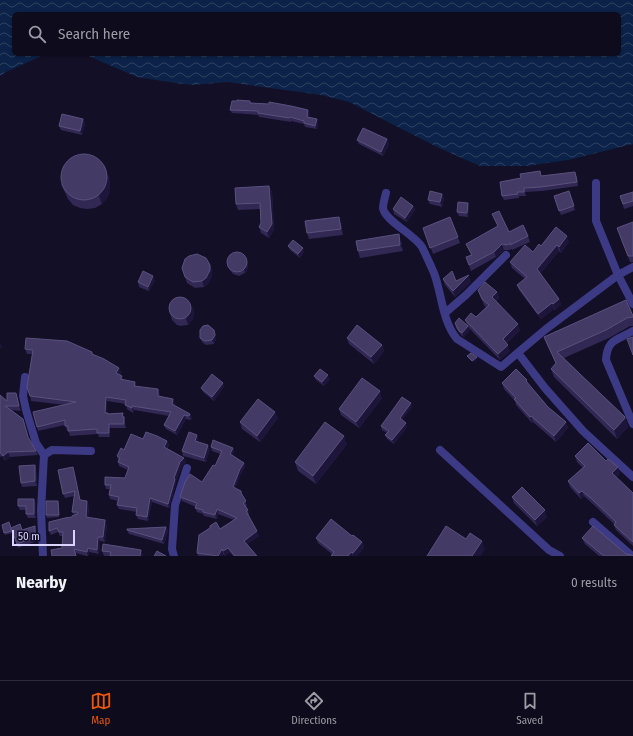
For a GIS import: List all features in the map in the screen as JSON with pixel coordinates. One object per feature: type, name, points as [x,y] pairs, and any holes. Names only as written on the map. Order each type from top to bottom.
[{"type":"street","points":[[596,183],[596,221],[618,275],[633,303]]},
{"type":"street","points":[[386,193],[383,209],[386,215],[418,241],[434,273],[444,313],[453,334],[457,339],[501,367],[546,329],[618,275],[633,267]]},
{"type":"street","points":[[444,313],[466,295],[506,256]]},
{"type":"street","points":[[633,331],[612,342],[607,350],[606,360],[633,424]]},
{"type":"street","points":[[518,353],[582,432],[633,477]]},
{"type":"street","points":[[25,377],[23,396],[26,410],[36,442],[44,455],[41,510],[43,556]]},
{"type":"street","points":[[44,455],[52,450],[91,451]]},
{"type":"street","points":[[440,450],[549,550],[560,556]]},
{"type":"street","points":[[174,556],[172,549],[176,505],[187,468]]},
{"type":"street","points":[[593,522],[632,556]]},
{"type":"water","points":[[0,0],[633,0],[633,144],[568,160],[527,166],[480,166],[439,148],[349,102],[321,95],[228,82],[193,85],[137,77],[89,56],[621,56],[621,12],[12,12],[12,56],[42,56],[0,76]]},
{"type":"building","points":[[232,101],[250,101],[250,103],[269,104],[269,102],[308,110],[307,117],[317,119],[315,126],[290,117],[258,113],[258,111],[230,110]]},
{"type":"building","points":[[62,114],[83,119],[80,131],[59,126]]},
{"type":"building","points":[[363,128],[387,139],[381,152],[357,140]]},
{"type":"building","points":[[79,154],[89,154],[101,160],[106,168],[106,186],[101,194],[93,199],[79,200],[71,197],[64,190],[61,182],[61,172],[64,164],[71,157]]},
{"type":"building","points":[[540,171],[541,176],[575,172],[577,182],[524,188],[524,192],[517,192],[518,194],[502,196],[500,182],[521,178],[520,174]]},
{"type":"building","points":[[269,186],[272,224],[267,232],[259,227],[261,223],[260,203],[236,204],[235,188]]},
{"type":"building","points":[[430,191],[442,194],[440,202],[428,200]]},
{"type":"building","points":[[569,191],[574,206],[559,211],[554,196]]},
{"type":"building","points":[[633,192],[633,201],[623,204],[620,196]]},
{"type":"building","points":[[401,197],[413,206],[405,218],[393,209]]},
{"type":"building","points":[[458,202],[468,203],[467,213],[457,212]]},
{"type":"building","points":[[499,211],[509,232],[523,225],[528,236],[510,245],[510,243],[507,245],[502,244],[494,252],[469,265],[466,257],[472,255],[466,244],[498,226],[492,214]]},
{"type":"building","points":[[339,217],[341,229],[307,233],[305,221]]},
{"type":"building","points":[[450,217],[458,237],[430,248],[423,228]]},
{"type":"building","points":[[633,222],[633,256],[628,256],[617,228]]},
{"type":"building","points":[[556,227],[567,236],[559,247],[557,245],[537,269],[559,299],[538,314],[517,285],[527,277],[510,262],[525,245],[533,252],[539,244],[541,246]]},
{"type":"building","points":[[399,234],[400,245],[358,251],[356,241]]},
{"type":"building","points":[[293,240],[303,248],[298,254],[288,246]]},
{"type":"building","points":[[237,252],[244,255],[247,262],[244,269],[237,272],[230,269],[227,262],[230,255]]},
{"type":"building","points":[[197,254],[206,258],[210,265],[210,270],[206,278],[202,281],[193,282],[185,277],[182,268],[185,259],[189,256]]},
{"type":"building","points":[[143,271],[153,276],[148,287],[138,282]]},
{"type":"building","points":[[452,271],[456,281],[469,275],[453,291],[443,279]]},
{"type":"building","points":[[485,282],[497,292],[492,297],[518,324],[503,339],[508,345],[498,354],[465,320],[471,313],[476,317],[489,305],[482,299],[478,290]]},
{"type":"building","points":[[176,297],[184,297],[191,304],[191,312],[184,319],[176,319],[169,312],[169,304]]},
{"type":"building","points":[[626,300],[633,317],[627,318],[606,330],[557,352],[625,417],[614,430],[551,369],[556,363],[544,337]]},
{"type":"building","points":[[459,318],[468,326],[462,333],[459,331],[455,323]]},
{"type":"building","points":[[208,325],[214,330],[215,335],[212,340],[205,341],[200,338],[200,330],[203,326]]},
{"type":"building","points":[[357,325],[382,345],[371,357],[347,338]]},
{"type":"building","points":[[633,337],[633,355],[627,339]]},
{"type":"building","points":[[26,338],[67,341],[92,352],[92,354],[119,368],[116,373],[122,376],[120,379],[135,382],[134,386],[158,389],[158,396],[173,399],[172,404],[190,414],[189,416],[184,415],[175,431],[164,425],[171,412],[132,406],[132,408],[125,405],[126,400],[106,397],[105,413],[123,413],[122,416],[124,417],[124,424],[109,424],[109,433],[97,433],[97,429],[68,431],[68,426],[65,426],[65,420],[37,427],[33,412],[76,402],[30,396],[27,387],[33,350],[25,349]]},
{"type":"building","points":[[471,353],[477,357],[472,361],[467,356]]},
{"type":"building","points":[[320,369],[328,375],[322,382],[314,376]]},
{"type":"building","points":[[516,369],[527,380],[526,381],[548,407],[566,422],[554,436],[531,416],[530,417],[514,399],[516,398],[502,383]]},
{"type":"building","points":[[212,374],[223,383],[212,397],[201,388]]},
{"type":"building","points":[[362,378],[380,391],[356,422],[339,409]]},
{"type":"building","points":[[7,393],[16,393],[19,406],[5,406],[23,419],[28,437],[36,451],[8,452],[3,456],[0,452],[0,395],[7,401]]},
{"type":"building","points":[[402,397],[411,403],[400,418],[406,423],[392,440],[385,435],[389,431],[381,426]]},
{"type":"building","points":[[258,399],[275,412],[257,436],[240,422]]},
{"type":"building","points":[[325,422],[344,436],[313,476],[295,462]]},
{"type":"building","points":[[146,432],[167,441],[164,447],[184,458],[180,462],[174,478],[168,504],[150,498],[147,517],[136,515],[137,508],[117,505],[119,497],[109,495],[111,485],[105,485],[105,477],[125,478],[129,467],[118,462],[120,458],[117,456],[121,448],[124,450],[131,434],[143,439]]},
{"type":"building","points":[[189,432],[197,435],[195,441],[208,445],[204,458],[182,451]]},
{"type":"building","points":[[213,440],[233,448],[230,454],[244,463],[233,487],[241,491],[246,501],[243,503],[248,510],[246,511],[257,531],[244,541],[257,556],[235,556],[228,548],[223,551],[222,549],[218,556],[197,553],[199,535],[216,522],[220,529],[237,518],[217,509],[215,515],[203,512],[203,510],[195,508],[197,503],[180,497],[185,482],[190,474],[202,482],[213,465],[215,466],[222,451],[211,447]]},
{"type":"building","points":[[588,443],[606,461],[608,459],[618,467],[612,473],[633,493],[633,542],[614,525],[616,522],[592,499],[582,491],[579,493],[568,481],[585,466],[575,456]]},
{"type":"building","points":[[35,465],[35,481],[21,483],[19,466]]},
{"type":"building","points":[[73,467],[80,500],[87,501],[86,517],[105,520],[103,537],[98,537],[97,550],[88,548],[87,552],[74,549],[76,556],[52,556],[51,550],[62,548],[63,532],[59,532],[57,528],[49,531],[49,522],[72,517],[78,514],[77,512],[72,512],[75,491],[63,494],[58,470]]},
{"type":"building","points":[[522,487],[545,510],[535,520],[512,497]]},
{"type":"building","points":[[18,499],[34,499],[34,514],[26,514],[26,506],[18,506]]},
{"type":"building","points":[[46,501],[58,501],[59,515],[46,515]]},
{"type":"building","points":[[331,519],[362,542],[353,553],[351,552],[348,556],[331,556],[334,552],[316,538]]},
{"type":"building","points":[[9,522],[12,531],[4,533],[2,525]]},
{"type":"building","points":[[20,524],[22,530],[35,526],[35,537],[17,544],[11,528]]},
{"type":"building","points":[[446,526],[466,539],[470,533],[482,541],[472,556],[427,556]]},
{"type":"building","points":[[593,526],[626,554],[633,556],[604,556],[582,538]]},
{"type":"building","points":[[166,527],[162,540],[127,530],[127,529]]},
{"type":"building","points":[[103,544],[141,550],[140,556],[110,556],[111,552],[102,551]]},
{"type":"building","points":[[157,551],[166,556],[154,556]]}]
